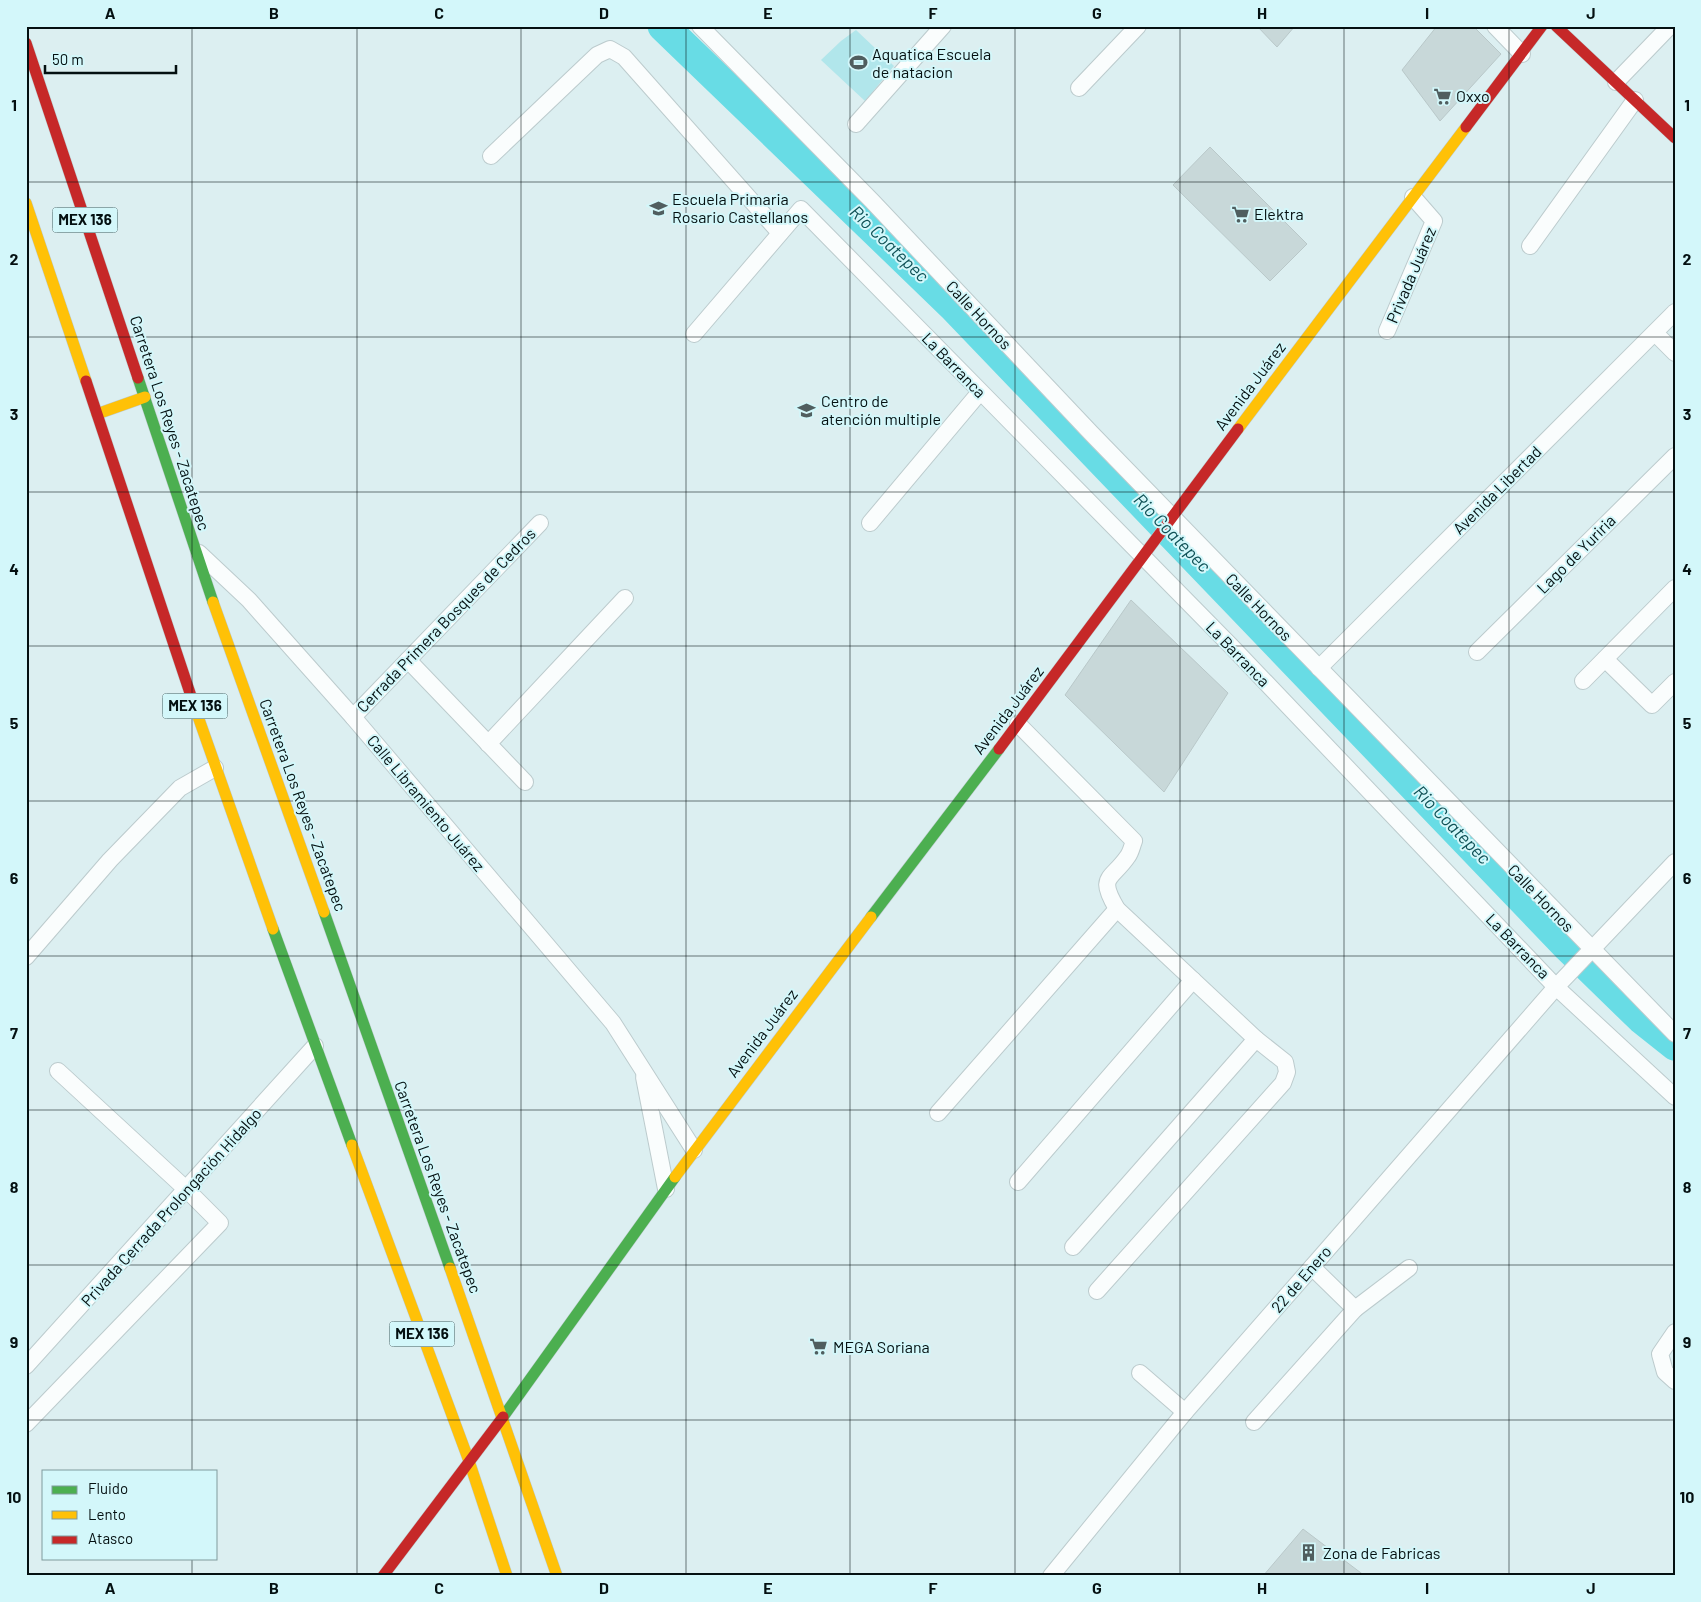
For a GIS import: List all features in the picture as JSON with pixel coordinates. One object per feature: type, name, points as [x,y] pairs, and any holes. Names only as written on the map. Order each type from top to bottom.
[{"type":"main road","name":"Avenida Juárez","points":[[383,1576],[502,1416],[694,1150],[1018,724],[1170,518],[1542,26]]},
{"type":"main road","points":[[1556,26],[1675,138]]},
{"type":"main road","name":"Carretera Los Reyes - Zacatepec","points":[[26,43],[196,550],[557,1576]]},
{"type":"main road","name":"MEX 136","points":[[26,203],[215,768],[315,1046],[469,1461],[507,1576]]},
{"type":"main road","points":[[97,414],[145,397]]},
{"type":"street","name":"Calle Hornos","points":[[700,26],[872,201],[1170,518],[1319,668],[1589,952],[1674,1033]]},
{"type":"street","points":[[856,124],[943,26]]},
{"type":"street","points":[[1080,88],[1138,26]]},
{"type":"street","points":[[1495,26],[1522,54]]},
{"type":"street","points":[[1616,82],[1670,26]]},
{"type":"street","points":[[491,156],[598,55],[610,49],[624,57],[780,233],[694,334]]},
{"type":"street","points":[[1530,246],[1635,100]]},
{"type":"street","name":"Privada Juárez","points":[[1387,331],[1434,221],[1413,197]]},
{"type":"street","name":"La Barranca","points":[[780,233],[801,209],[1246,662],[1558,985],[1675,1097]]},
{"type":"street","name":"Avenida Libertad","points":[[1319,668],[1675,312]]},
{"type":"street","points":[[1655,333],[1675,353]]},
{"type":"street","points":[[870,523],[980,392]]},
{"type":"street","name":"Lago de Yuriria","points":[[1477,652],[1675,456]]},
{"type":"street","name":"Cerrada Primera Bosques de Cedros","points":[[353,717],[540,523]]},
{"type":"street","name":"Calle Libramiento Juárez","points":[[196,550],[249,600],[353,717],[613,1024],[694,1150]]},
{"type":"street","points":[[1583,681],[1675,588]]},
{"type":"street","points":[[488,744],[624,598]]},
{"type":"street","points":[[1605,659],[1652,705],[1675,682]]},
{"type":"street","points":[[408,660],[525,782]]},
{"type":"street","points":[[1018,724],[1134,841],[1129,855],[1110,875],[1106,885],[1108,895],[1117,908],[1256,1039],[1285,1062],[1287,1072],[1282,1083],[1097,1291]]},
{"type":"street","points":[[26,957],[110,860],[180,788],[215,768]]},
{"type":"street","name":"22 de Enero","points":[[1051,1576],[1185,1412],[1558,985],[1675,862]]},
{"type":"street","points":[[938,1113],[1117,908]]},
{"type":"street","points":[[1018,1182],[1192,980]]},
{"type":"street","points":[[1073,1247],[1256,1039]]},
{"type":"street","name":"Privada Cerrada Prolongación Hidalgo","points":[[26,1366],[187,1190],[315,1046]]},
{"type":"street","name":"Calle Libramiento Juárez","points":[[643,1068],[666,1189]]},
{"type":"street","points":[[26,1424],[220,1223],[58,1071]]},
{"type":"street","points":[[1312,1267],[1355,1309]]},
{"type":"street","points":[[1254,1422],[1355,1309],[1409,1268]]},
{"type":"street","points":[[1675,1332],[1660,1354],[1665,1372],[1675,1381]]},
{"type":"street","points":[[1140,1373],[1185,1412]]},
{"type":"shaded area","name":"Aquatica Escuela de natacion","points":[[856,30],[894,66],[865,101],[821,60]]},
{"type":"building","points":[[1257,26],[1295,26],[1277,47]]},
{"type":"building","name":"Oxxo","points":[[1437,26],[1473,26],[1501,54],[1440,121],[1402,70]]},
{"type":"building","name":"Elektra","points":[[1210,147],[1307,244],[1270,281],[1173,185]]},
{"type":"building","points":[[1131,600],[1228,693],[1164,792],[1065,695]]},
{"type":"building","name":"Zona de Fabricas","points":[[1303,1529],[1365,1576],[1263,1576]]},
{"type":"waterway","name":"Rio Coatepec","points":[[663,26],[953,306],[1568,947],[1641,1018],[1675,1045]]},
{"type":"traffic: fast","points":[[138,378],[213,602]]},
{"type":"traffic: fast","points":[[871,917],[999,749]]},
{"type":"traffic: fast","points":[[324,912],[450,1268]]},
{"type":"traffic: fast","points":[[273,929],[352,1145]]},
{"type":"traffic: fast","points":[[503,1417],[675,1177]]},
{"type":"traffic: slow","points":[[1238,429],[1466,127]]},
{"type":"traffic: slow","points":[[26,203],[86,381]]},
{"type":"traffic: slow","points":[[97,414],[145,397]]},
{"type":"traffic: slow","points":[[213,602],[324,912]]},
{"type":"traffic: slow","points":[[195,708],[273,929]]},
{"type":"traffic: slow","points":[[675,1177],[871,917]]},
{"type":"traffic: slow","points":[[352,1145],[469,1461],[507,1576]]},
{"type":"traffic: slow","points":[[450,1268],[557,1576]]},
{"type":"traffic: jam","points":[[1466,127],[1542,26]]},
{"type":"traffic: jam","points":[[1556,26],[1675,138]]},
{"type":"traffic: jam","points":[[26,43],[138,378]]},
{"type":"traffic: jam","points":[[86,381],[195,708]]},
{"type":"traffic: jam","points":[[999,749],[1238,429]]},
{"type":"traffic: jam","points":[[383,1576],[503,1417]]},
{"type":"place","name":"Aquatica Escuela de natacion","points":[[858,63]]},
{"type":"place","name":"Oxxo","points":[[1442,96]]},
{"type":"place","name":"Escuela Primaria Rosario Castellanos","points":[[658,208]]},
{"type":"place","name":"Elektra","points":[[1240,214]]},
{"type":"place","name":"Centro de atención multiple","points":[[807,410]]},
{"type":"place","name":"MEGA Soriana","points":[[819,1347]]},
{"type":"place","name":"Zona de Fabricas","points":[[1309,1553]]}]
